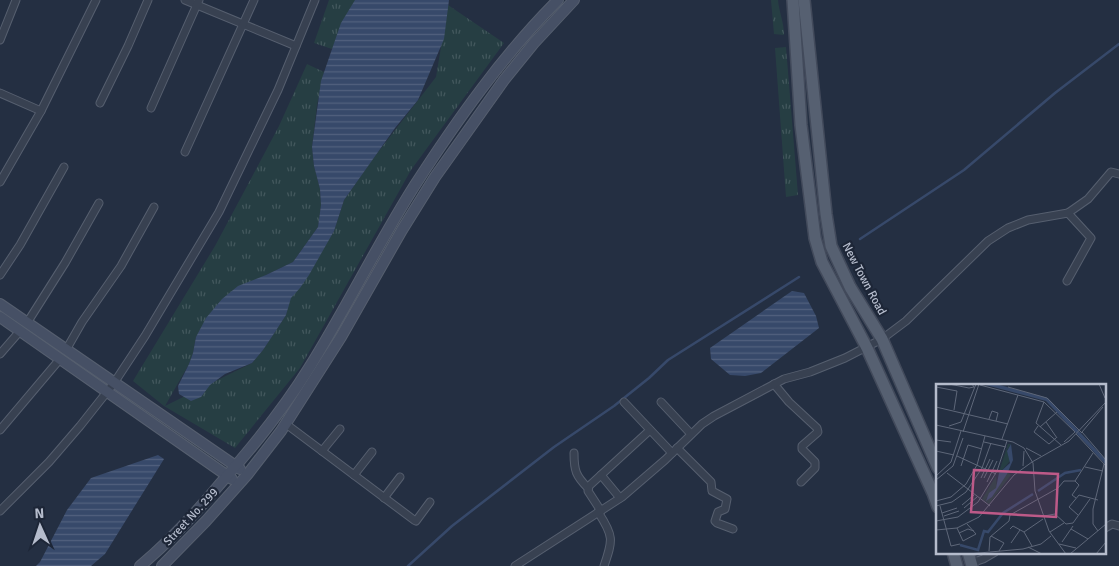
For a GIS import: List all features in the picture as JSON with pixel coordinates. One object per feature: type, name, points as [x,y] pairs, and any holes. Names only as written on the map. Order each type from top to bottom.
[{"type":"main road","points":[[793,0],[801,125],[815,238],[822,262],[860,333],[936,503]]},
{"type":"main road","name":"New Town Road","points":[[804,0],[831,246],[850,287],[882,340],[936,463]]},
{"type":"street","points":[[0,40],[16,0]]},
{"type":"street","points":[[0,182],[42,111],[96,0]]},
{"type":"street","points":[[100,103],[148,0]]},
{"type":"street","points":[[185,0],[198,3],[296,46]]},
{"type":"street","points":[[185,152],[254,0]]},
{"type":"street","points":[[0,511],[49,462],[80,426],[114,383],[145,336],[219,212],[275,95],[315,0]]},
{"type":"street","points":[[140,566],[160,549],[237,466],[290,397],[420,178],[483,87],[524,35],[558,0]]},
{"type":"street","name":"Street No. 299","points":[[162,566],[247,475],[286,424],[336,345],[402,230],[468,128],[534,43],[574,0]]},
{"type":"street","points":[[151,108],[198,3]]},
{"type":"street","points":[[524,35],[534,43]]},
{"type":"street","points":[[0,93],[42,111]]},
{"type":"street","points":[[0,275],[20,245],[64,167]]},
{"type":"street","points":[[515,566],[620,498],[640,482],[691,434],[714,416],[784,379],[810,372],[882,340],[906,321],[988,241],[1008,228],[1028,220],[1068,213],[1088,199],[1111,172],[1119,174]]},
{"type":"street","points":[[27,323],[100,203]]},
{"type":"street","points":[[0,430],[63,355],[82,322],[121,266],[154,207]]},
{"type":"street","points":[[1067,281],[1091,238],[1068,213]]},
{"type":"street","points":[[0,304],[27,323],[106,392],[238,484]]},
{"type":"street","points":[[0,317],[20,331],[114,383],[237,466],[247,475]]},
{"type":"street","points":[[0,354],[20,331]]},
{"type":"street","points":[[774,384],[789,402],[818,430],[802,446],[803,452],[816,465],[801,482]]},
{"type":"street","points":[[624,402],[650,430],[711,482],[712,492],[727,499],[725,509],[718,512],[715,521],[717,524],[733,529]]},
{"type":"street","points":[[661,402],[691,434]]},
{"type":"street","points":[[286,424],[416,521],[430,502]]},
{"type":"street","points":[[322,451],[340,429]]},
{"type":"street","points":[[588,488],[650,430]]},
{"type":"street","points":[[354,475],[372,452]]},
{"type":"street","points":[[574,453],[574,468],[578,479],[588,488],[609,528],[611,538],[604,566]]},
{"type":"street","points":[[601,475],[620,498]]},
{"type":"street","points":[[384,498],[400,477]]},
{"type":"street","points":[[1106,527],[1112,524],[1119,526]]},
{"type":"street","points":[[970,560],[983,559],[992,554]]},
{"type":"green space","points":[[329,0],[359,0],[332,49],[314,43]]},
{"type":"green space","points":[[771,0],[778,0],[784,35],[774,34]]},
{"type":"green space","points":[[448,5],[504,43],[411,170],[300,368],[235,448],[164,406],[133,381],[215,246],[279,126],[307,64],[324,72],[317,105],[312,147],[314,166],[320,189],[321,205],[318,227],[293,262],[266,275],[196,337],[189,364],[165,406],[252,363],[263,350],[286,315],[290,298],[334,231],[344,200],[375,156],[436,77]]},
{"type":"green space","points":[[786,47],[798,195],[786,197],[775,48]]},
{"type":"water","points":[[355,0],[449,0],[444,39],[418,100],[395,128],[344,200],[334,231],[309,275],[291,298],[286,315],[263,350],[252,363],[225,374],[210,385],[201,397],[191,401],[179,394],[178,386],[189,364],[196,337],[206,318],[222,299],[238,286],[293,262],[318,227],[321,205],[320,189],[314,166],[312,147],[321,81],[341,23]]},
{"type":"water","points":[[792,291],[804,293],[816,316],[819,328],[761,373],[745,376],[730,375],[711,359],[710,348]]},
{"type":"water","points":[[158,455],[164,459],[105,554],[91,566],[36,566],[40,562],[67,510],[91,478]]},
{"type":"waterway","points":[[860,239],[964,170],[1055,93],[1119,44]]},
{"type":"waterway","points":[[408,566],[452,526],[554,447],[614,406],[668,360],[799,277]]}]
